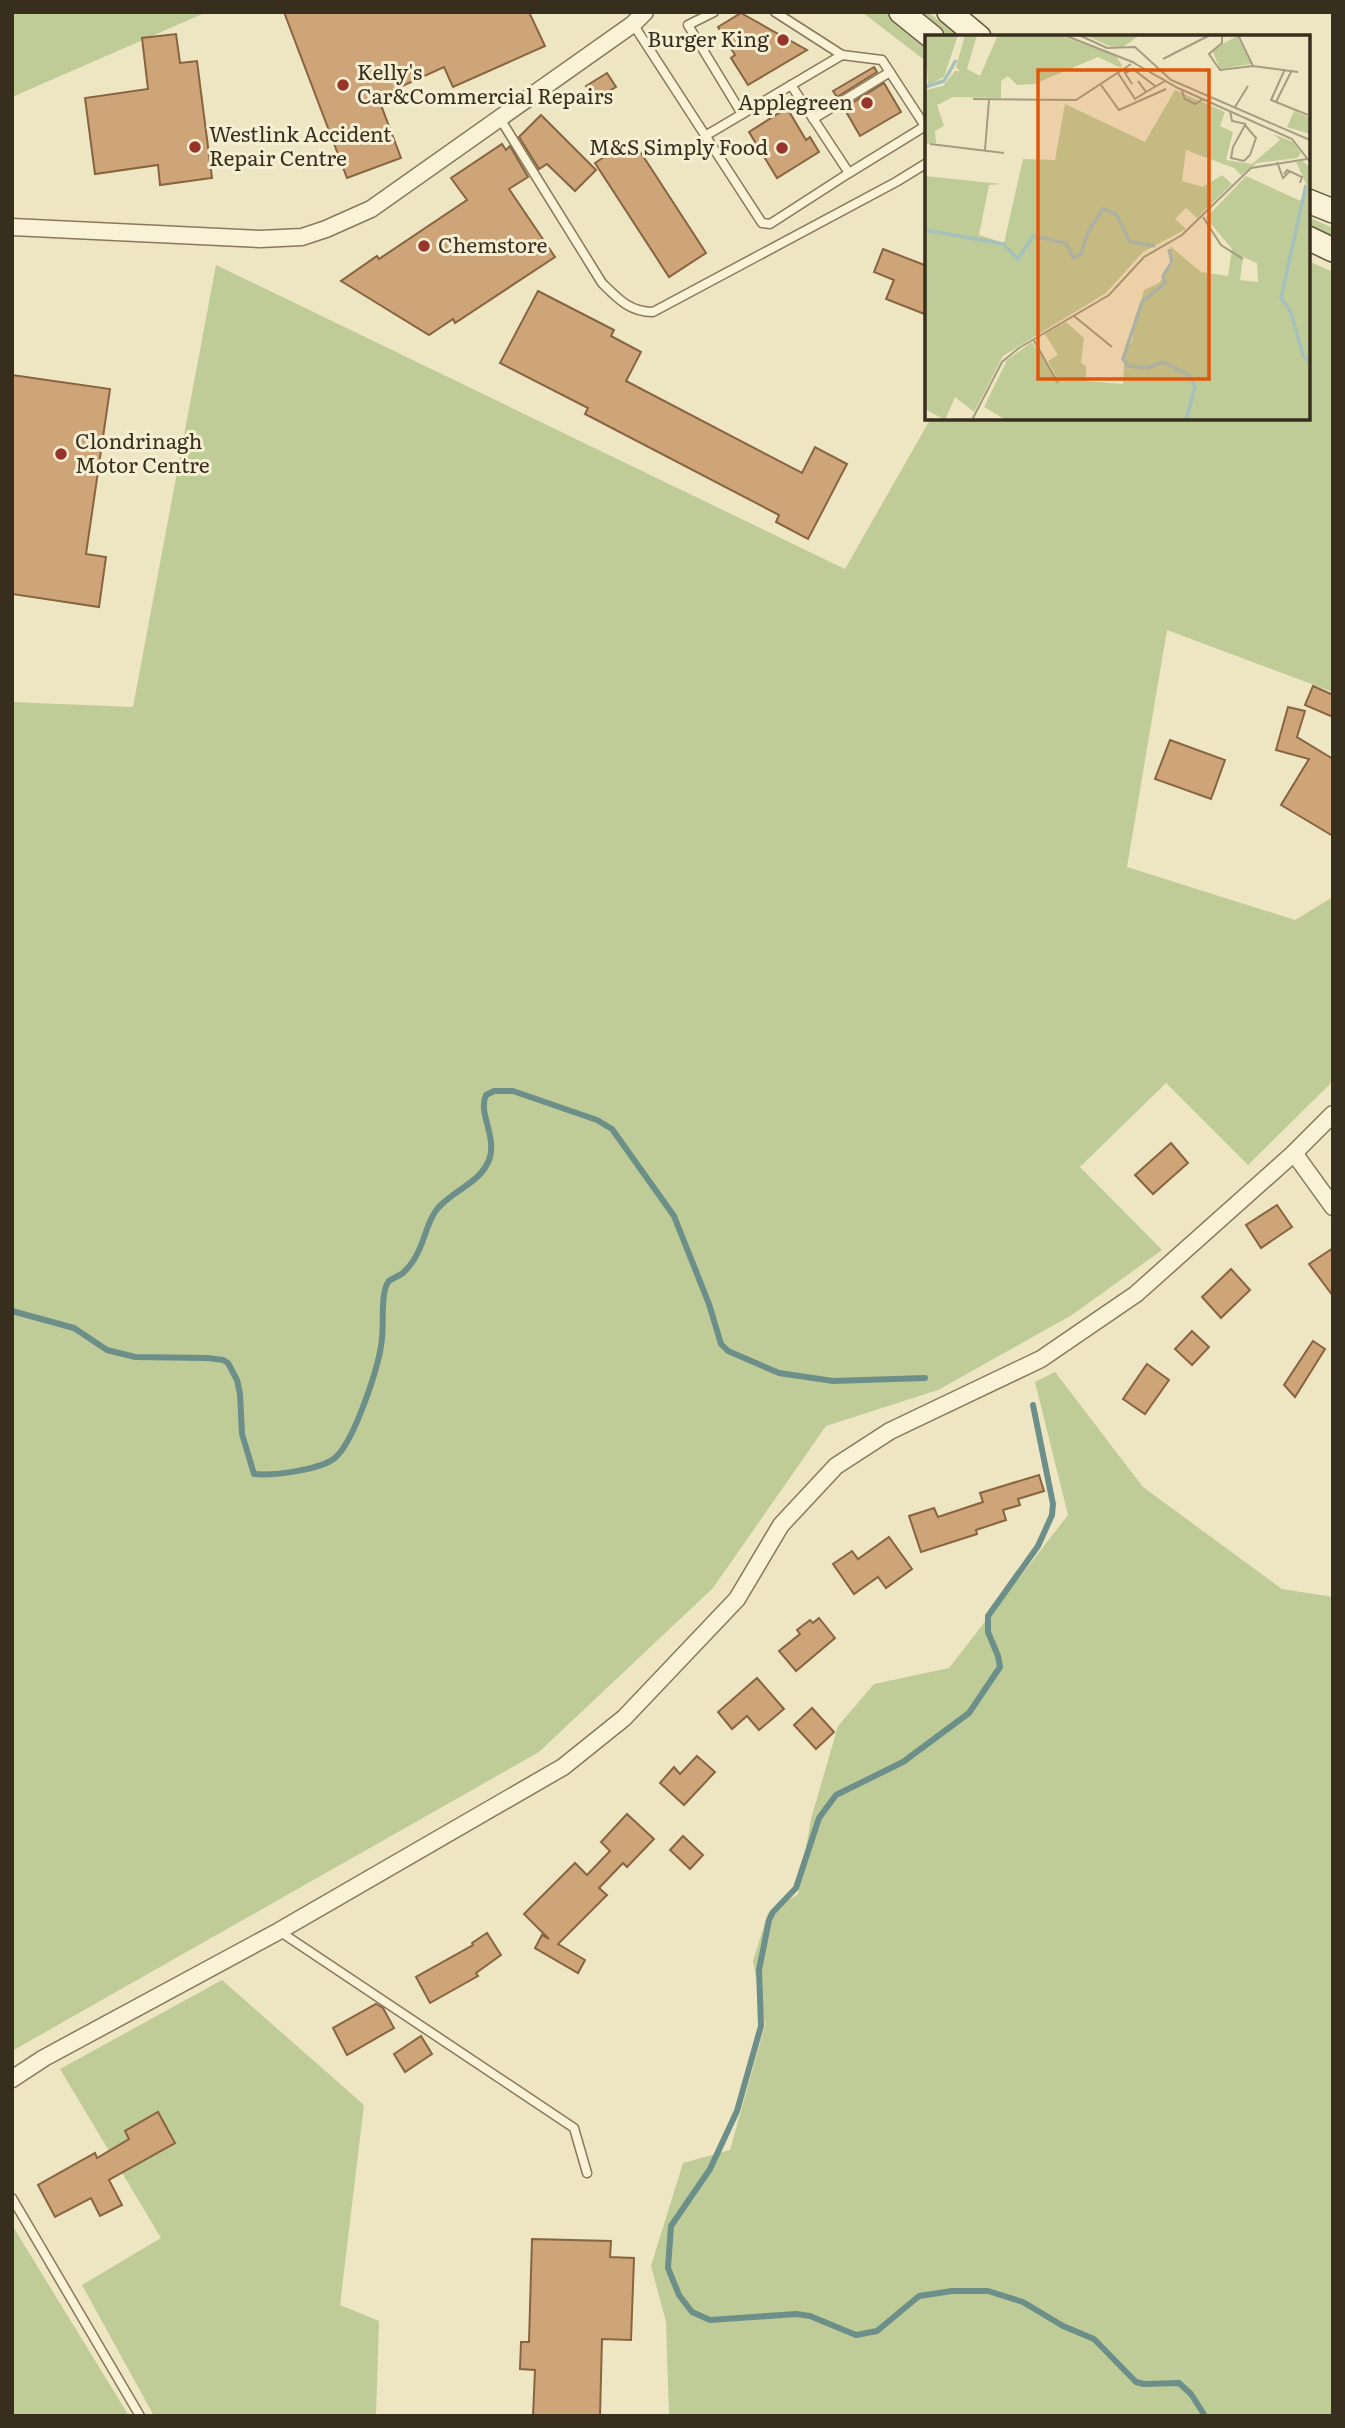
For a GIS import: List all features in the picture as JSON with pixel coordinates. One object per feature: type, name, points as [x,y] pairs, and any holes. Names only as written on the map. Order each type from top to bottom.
[{"type":"main road","points":[[901,12],[930,35]]},
{"type":"main road","points":[[949,12],[977,35]]},
{"type":"main road","points":[[1310,202],[1333,211]]},
{"type":"main road","points":[[1310,239],[1333,250]]},
{"type":"street","points":[[12,227],[260,239],[302,236],[326,229],[370,209],[639,18]]},
{"type":"street","points":[[12,2079],[279,1931],[563,1768],[624,1718],[737,1599],[781,1525],[836,1466],[890,1432],[1041,1359],[1136,1294],[1294,1153],[1333,1114]]},
{"type":"street","points":[[1294,1153],[1333,1207]]},
{"type":"lane","points":[[714,12],[688,25],[743,114]]},
{"type":"lane","points":[[775,12],[842,55],[882,60],[925,124]]},
{"type":"lane","points":[[639,18],[705,136],[762,223],[766,225],[925,126]]},
{"type":"lane","points":[[705,136],[842,55]]},
{"type":"lane","points":[[813,119],[890,72]]},
{"type":"lane","points":[[791,85],[849,173]]},
{"type":"lane","points":[[499,117],[602,283],[623,303],[640,312],[653,312],[925,164]]},
{"type":"lane","points":[[279,1931],[574,2128],[587,2173]]},
{"type":"lane","points":[[12,2198],[141,2416]]},
{"type":"green space","points":[[12,12],[207,12],[12,97]]},
{"type":"green space","points":[[862,12],[887,12],[925,44],[925,60]]},
{"type":"green space","points":[[917,12],[928,12],[957,35],[946,35]]},
{"type":"green space","points":[[1310,218],[1333,228],[1333,236],[1310,226]]},
{"type":"green space","points":[[1310,262],[1333,272],[1333,692],[1167,630],[1127,867],[1295,920],[1333,897],[1333,1081],[1248,1165],[1166,1083],[1080,1167],[1162,1250],[1072,1315],[938,1390],[826,1426],[713,1588],[539,1752],[12,2051],[12,702],[133,707],[216,265],[845,569],[930,420],[1310,420]]},
{"type":"green space","points":[[1055,1372],[1143,1487],[1282,1589],[1333,1597],[1333,2416],[669,2416],[666,2322],[651,2266],[683,2163],[730,2150],[765,2025],[753,1961],[768,1913],[798,1894],[811,1819],[838,1726],[874,1684],[949,1668],[1068,1515],[1035,1382]]},
{"type":"green space","points":[[222,1980],[364,2105],[340,2305],[379,2321],[376,2416],[154,2416],[82,2285],[161,2238],[60,2069]]},
{"type":"green space","points":[[12,2225],[129,2416],[12,2416]]},
{"type":"building","points":[[284,12],[529,12],[545,46],[453,87],[444,67],[378,97],[401,158],[347,178]]},
{"type":"building","points":[[741,13],[807,50],[748,85],[731,58],[735,55],[718,27]]},
{"type":"building","points":[[176,34],[180,63],[197,61],[212,178],[160,185],[158,165],[95,174],[85,98],[148,89],[142,38]]},
{"type":"building","points":[[874,67],[877,72],[837,97],[833,91]]},
{"type":"building","points":[[607,73],[616,87],[594,100],[586,86]]},
{"type":"building","points":[[884,83],[901,112],[860,136],[844,108]]},
{"type":"building","points":[[787,108],[806,140],[810,137],[819,152],[777,178],[749,132]]},
{"type":"building","points":[[541,115],[596,170],[575,191],[547,164],[539,169],[519,137]]},
{"type":"building","points":[[632,139],[706,253],[669,277],[595,163]]},
{"type":"building","points":[[502,144],[506,150],[510,146],[528,177],[509,189],[555,257],[455,323],[453,319],[429,335],[341,281],[467,200],[451,178]]},
{"type":"building","points":[[883,249],[925,265],[925,314],[886,299],[894,280],[874,272]]},
{"type":"building","points":[[538,291],[614,330],[611,336],[641,352],[626,381],[802,473],[815,447],[847,464],[808,539],[776,522],[779,515],[585,414],[588,408],[500,363]]},
{"type":"building","points":[[12,375],[110,389],[86,554],[106,557],[99,607],[12,594]]},
{"type":"building","points":[[1313,686],[1333,695],[1333,717],[1305,705]]},
{"type":"building","points":[[1288,707],[1305,711],[1297,737],[1333,759],[1333,836],[1281,805],[1309,759],[1276,750]]},
{"type":"building","points":[[1170,740],[1225,760],[1211,799],[1155,779]]},
{"type":"building","points":[[1171,1143],[1188,1163],[1153,1194],[1135,1175]]},
{"type":"building","points":[[1277,1205],[1292,1227],[1261,1248],[1246,1225]]},
{"type":"building","points":[[1333,1248],[1333,1296],[1309,1264]]},
{"type":"building","points":[[1231,1269],[1250,1290],[1221,1318],[1202,1297]]},
{"type":"building","points":[[1192,1331],[1209,1347],[1192,1365],[1175,1349]]},
{"type":"building","points":[[1313,1341],[1325,1349],[1295,1397],[1284,1385]]},
{"type":"building","points":[[1147,1364],[1169,1380],[1145,1414],[1123,1399]]},
{"type":"building","points":[[1039,1475],[1044,1491],[1018,1499],[1020,1505],[1003,1510],[1006,1520],[976,1530],[977,1534],[921,1552],[909,1516],[934,1508],[938,1517],[983,1502],[980,1493]]},
{"type":"building","points":[[889,1537],[912,1569],[886,1588],[878,1577],[854,1594],[833,1564],[852,1551],[858,1559]]},
{"type":"building","points":[[819,1618],[835,1638],[796,1671],[779,1651],[800,1634],[797,1630],[810,1620],[813,1623]]},
{"type":"building","points":[[757,1678],[784,1709],[759,1730],[747,1716],[732,1729],[718,1712]]},
{"type":"building","points":[[812,1708],[834,1732],[816,1749],[794,1725]]},
{"type":"building","points":[[697,1756],[715,1772],[684,1805],[660,1783],[674,1767],[680,1774]]},
{"type":"building","points":[[627,1814],[654,1839],[627,1867],[623,1863],[599,1888],[607,1895],[558,1944],[585,1960],[578,1973],[535,1948],[542,1935],[549,1939],[524,1914],[575,1863],[587,1875],[610,1851],[601,1842]]},
{"type":"building","points":[[683,1836],[703,1855],[690,1869],[670,1850]]},
{"type":"building","points":[[487,1933],[501,1955],[476,1973],[478,1976],[430,2003],[416,1977],[473,1945],[472,1943]]},
{"type":"building","points":[[376,2004],[383,2008],[394,2028],[347,2055],[333,2028]]},
{"type":"building","points":[[421,2036],[432,2054],[405,2072],[394,2054]]},
{"type":"building","points":[[158,2112],[175,2143],[109,2180],[122,2205],[100,2216],[91,2198],[55,2217],[38,2185],[95,2153],[97,2158],[129,2139],[125,2131]]},
{"type":"building","points":[[532,2239],[611,2241],[610,2257],[634,2258],[631,2340],[602,2339],[600,2416],[533,2416],[535,2370],[520,2369],[521,2342],[529,2342]]},
{"type":"waterway","points":[[12,1311],[74,1328],[107,1350],[135,1357],[223,1360],[228,1363],[237,1380],[242,1434],[254,1474],[296,1471],[329,1462],[336,1457],[351,1434],[372,1382],[383,1332],[386,1286],[389,1281],[403,1273],[413,1260],[438,1208],[474,1180],[486,1166],[491,1149],[484,1109],[486,1095],[494,1091],[513,1091],[597,1120],[612,1129],[674,1216],[709,1304],[721,1344],[728,1351],[779,1373],[833,1381],[925,1378]]},
{"type":"waterway","points":[[1033,1405],[1053,1504],[1052,1515],[1038,1546],[988,1616],[988,1632],[1000,1667],[969,1713],[903,1762],[836,1795],[819,1818],[796,1888],[773,1912],[769,1920],[759,1970],[761,2026],[737,2111],[710,2169],[671,2226],[668,2268],[679,2295],[692,2312],[710,2320],[796,2314],[810,2316],[856,2335],[877,2331],[919,2296],[952,2291],[988,2291],[1023,2302],[1063,2326],[1094,2339],[1136,2382],[1179,2383],[1191,2394],[1205,2416]]},
{"type":"place","name":"Burger King","points":[[783,40]]},
{"type":"place","name":"Kelly's Car&Commercial Repairs","points":[[343,85]]},
{"type":"place","name":"Applegreen","points":[[867,103]]},
{"type":"place","name":"Westlink Accident Repair Centre","points":[[195,147]]},
{"type":"place","name":"M&S Simply Food","points":[[782,148]]},
{"type":"place","name":"Chemstore","points":[[424,246]]},
{"type":"place","name":"Clondrinagh Motor Centre","points":[[61,454]]}]
